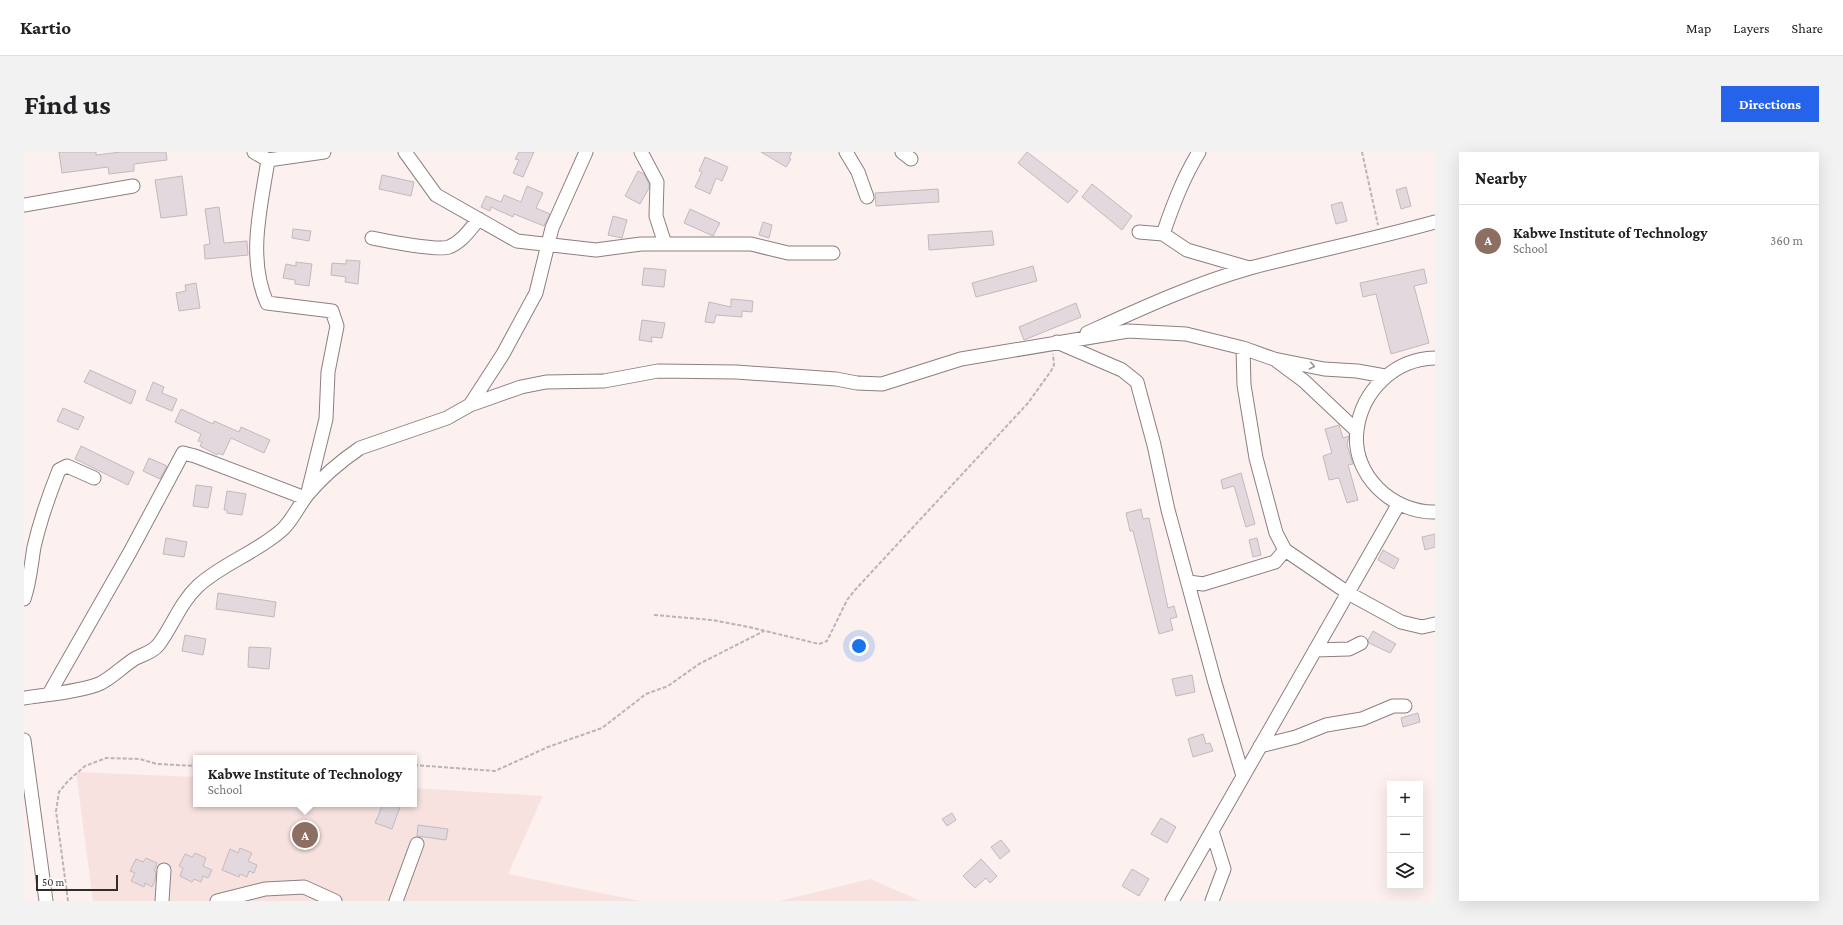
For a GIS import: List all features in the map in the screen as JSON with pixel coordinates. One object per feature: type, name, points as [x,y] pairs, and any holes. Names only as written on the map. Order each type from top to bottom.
[{"type":"street","points":[[254,152],[268,160],[324,152]]},
{"type":"street","points":[[405,152],[436,195],[517,241],[596,250],[641,244],[751,244],[788,253],[832,253]]},
{"type":"street","points":[[470,405],[503,354],[536,293],[552,228],[586,152]]},
{"type":"street","points":[[641,152],[657,182],[656,216],[665,244]]},
{"type":"street","points":[[846,152],[858,172],[868,197]]},
{"type":"street","points":[[1163,234],[1176,196],[1187,171],[1199,152]]},
{"type":"street","points":[[268,160],[256,235],[260,287],[267,303],[332,311],[336,326],[328,372],[326,419],[307,496]]},
{"type":"street","points":[[24,205],[133,186]]},
{"type":"street","points":[[372,238],[415,246],[448,247],[462,238],[479,219]]},
{"type":"street","points":[[1075,339],[1162,299],[1249,268],[1382,237],[1435,222]]},
{"type":"street","points":[[1139,232],[1163,234],[1187,250],[1249,268]]},
{"type":"street","points":[[24,698],[90,687],[102,683],[136,659],[152,651],[158,644],[182,604],[197,587],[215,572],[253,551],[284,528],[307,496],[328,473],[360,448],[447,418],[470,405],[521,387],[546,382],[604,381],[658,371],[736,372],[836,379],[857,383],[882,384],[961,359],[1128,331],[1186,334],[1243,348],[1274,359],[1324,369],[1357,371],[1385,376]]},
{"type":"street","points":[[1054,343],[1122,370],[1137,382],[1154,445],[1168,510],[1189,582],[1215,683],[1243,776]]},
{"type":"street","points":[[1243,348],[1244,385],[1256,458],[1276,533],[1285,550],[1348,593],[1401,622],[1422,627],[1435,624]]},
{"type":"street","points":[[1435,358],[1407,364],[1385,376],[1370,396],[1364,407],[1357,431],[1357,444],[1364,468],[1378,490],[1398,505],[1422,513],[1435,512]]},
{"type":"street","points":[[1274,359],[1304,381],[1357,431]]},
{"type":"street","points":[[49,694],[130,552],[183,453],[196,456],[307,496]]},
{"type":"street","points":[[24,599],[29,584],[34,547],[42,518],[59,470],[67,466],[94,478]]},
{"type":"street","points":[[1172,901],[1398,505]]},
{"type":"street","points":[[1189,582],[1203,584],[1275,562],[1285,550]]},
{"type":"street","points":[[1316,650],[1349,649],[1360,643]]},
{"type":"street","points":[[1260,746],[1296,737],[1326,725],[1362,719],[1393,706],[1405,706]]},
{"type":"street","points":[[24,740],[30,833],[46,901]]},
{"type":"street","points":[[1212,830],[1224,869],[1212,901]]},
{"type":"street","points":[[396,901],[417,844]]},
{"type":"street","points":[[162,901],[164,870]]},
{"type":"street","points":[[217,901],[265,889],[304,887],[335,901]]},
{"type":"path","points":[[1362,152],[1376,220],[1382,237]]},
{"type":"path","points":[[654,615],[712,620],[764,630],[819,644],[827,641],[847,600],[855,590],[1028,403],[1054,365],[1054,343]]},
{"type":"path","points":[[417,765],[495,771],[548,747],[602,728],[646,694],[668,686],[699,664],[764,630]]},
{"type":"path","points":[[68,901],[56,811],[59,792],[68,780],[85,766],[106,758],[140,759],[157,764],[193,766]]},
{"type":"shaded area","points":[[76,772],[193,777],[193,807],[417,807],[417,788],[543,796],[508,874],[640,901],[93,901]]},
{"type":"shaded area","points":[[870,879],[921,901],[779,901]]},
{"type":"building","points":[[59,152],[96,152],[96,155],[121,152],[166,152],[167,160],[134,164],[134,171],[109,174],[108,167],[62,173]]},
{"type":"building","points":[[519,152],[534,152],[523,177],[513,173],[519,160],[515,159]]},
{"type":"building","points":[[761,152],[792,152],[789,158],[791,159],[786,167]]},
{"type":"building","points":[[1027,152],[1078,191],[1068,203],[1018,163]]},
{"type":"building","points":[[705,157],[728,167],[722,181],[716,178],[710,194],[695,187],[702,172],[699,171]]},
{"type":"building","points":[[638,171],[644,174],[649,184],[649,188],[640,204],[625,196]]},
{"type":"building","points":[[382,175],[414,182],[411,196],[379,189]]},
{"type":"building","points":[[182,176],[187,215],[161,218],[155,180]]},
{"type":"building","points":[[1092,184],[1132,216],[1122,230],[1082,197]]},
{"type":"building","points":[[527,186],[543,193],[536,208],[550,214],[544,226],[514,214],[513,217],[491,207],[490,211],[481,207],[486,196],[501,202],[504,195],[521,202]]},
{"type":"building","points":[[1406,187],[1411,206],[1401,209],[1396,190]]},
{"type":"building","points":[[938,189],[939,202],[876,206],[875,193]]},
{"type":"building","points":[[1342,202],[1347,221],[1336,224],[1331,205]]},
{"type":"building","points":[[219,207],[224,243],[247,241],[248,255],[205,259],[204,245],[210,244],[205,209]]},
{"type":"building","points":[[690,209],[720,223],[713,236],[684,223]]},
{"type":"building","points":[[613,216],[627,220],[622,238],[608,235]]},
{"type":"building","points":[[763,222],[772,225],[769,238],[759,235]]},
{"type":"building","points":[[293,229],[311,231],[309,241],[292,238]]},
{"type":"building","points":[[992,231],[994,245],[929,250],[928,235]]},
{"type":"building","points":[[346,260],[360,261],[358,284],[345,282],[346,277],[331,275],[332,263],[346,264]]},
{"type":"building","points":[[296,262],[312,264],[309,286],[295,284],[295,280],[283,278],[286,264],[296,266]]},
{"type":"building","points":[[1033,266],[1037,281],[976,297],[972,283]]},
{"type":"building","points":[[644,268],[666,270],[664,287],[642,285]]},
{"type":"building","points":[[1424,269],[1427,283],[1414,286],[1429,343],[1391,354],[1376,294],[1363,297],[1360,283]]},
{"type":"building","points":[[196,283],[200,308],[179,311],[176,293],[186,291],[185,285]]},
{"type":"building","points":[[731,299],[753,301],[752,312],[742,311],[742,317],[716,315],[714,323],[705,322],[709,302],[731,307]]},
{"type":"building","points":[[1076,303],[1081,317],[1024,340],[1019,327]]},
{"type":"building","points":[[642,320],[665,323],[662,338],[651,337],[652,342],[639,340]]},
{"type":"building","points":[[90,370],[136,391],[131,404],[84,382]]},
{"type":"building","points":[[153,382],[164,387],[162,393],[177,399],[172,411],[146,400]]},
{"type":"building","points":[[63,408],[84,417],[78,430],[57,421]]},
{"type":"building","points":[[181,409],[213,424],[214,421],[239,432],[241,427],[270,440],[264,453],[231,438],[223,455],[218,453],[217,455],[200,446],[202,442],[198,441],[201,434],[175,422]]},
{"type":"building","points":[[1339,425],[1343,438],[1349,436],[1347,445],[1353,464],[1348,465],[1358,500],[1347,503],[1339,478],[1329,480],[1323,456],[1332,453],[1325,429]]},
{"type":"building","points":[[81,446],[134,472],[128,485],[75,459]]},
{"type":"building","points":[[149,458],[167,466],[160,479],[143,471]]},
{"type":"building","points":[[1241,473],[1255,524],[1246,527],[1234,486],[1223,489],[1221,480]]},
{"type":"building","points":[[196,485],[212,487],[208,508],[193,506]]},
{"type":"building","points":[[227,491],[246,494],[242,515],[227,513],[227,510],[224,510]]},
{"type":"building","points":[[1141,509],[1143,519],[1149,518],[1168,608],[1174,606],[1177,617],[1170,619],[1173,630],[1159,634],[1133,531],[1130,531],[1126,513]]},
{"type":"building","points":[[1435,534],[1435,547],[1425,550],[1422,537]]},
{"type":"building","points":[[166,538],[187,542],[184,557],[163,554]]},
{"type":"building","points":[[1257,538],[1261,555],[1253,557],[1249,540]]},
{"type":"building","points":[[1383,550],[1399,559],[1394,569],[1378,560]]},
{"type":"building","points":[[218,593],[276,602],[274,617],[216,609]]},
{"type":"building","points":[[1373,631],[1396,644],[1390,653],[1369,643],[1368,640]]},
{"type":"building","points":[[185,635],[206,639],[203,655],[182,651]]},
{"type":"building","points":[[249,647],[271,648],[269,669],[248,667]]},
{"type":"building","points":[[1192,675],[1195,692],[1176,696],[1172,679]]},
{"type":"building","points":[[1418,713],[1420,722],[1403,727],[1401,718]]},
{"type":"building","points":[[1203,734],[1206,744],[1210,743],[1213,751],[1193,757],[1188,739]]},
{"type":"building","points":[[382,807],[400,807],[392,829],[375,823]]},
{"type":"building","points":[[952,813],[956,820],[947,826],[942,819]]},
{"type":"building","points":[[1161,818],[1176,827],[1167,843],[1151,834]]},
{"type":"building","points":[[418,825],[448,829],[446,840],[417,836]]},
{"type":"building","points":[[1001,840],[1010,851],[1000,859],[991,847]]},
{"type":"building","points":[[240,848],[252,853],[248,861],[257,865],[254,873],[249,871],[247,877],[240,874],[239,877],[222,870],[230,849],[238,853]]},
{"type":"building","points":[[195,853],[206,858],[203,866],[212,870],[208,878],[203,876],[201,882],[194,879],[192,882],[180,876],[183,868],[179,866],[185,854],[192,857]]},
{"type":"building","points":[[146,858],[157,863],[154,871],[156,872],[155,880],[152,887],[145,883],[144,887],[131,881],[135,873],[130,871],[136,859],[143,862]]},
{"type":"building","points":[[981,859],[997,876],[990,883],[986,878],[975,888],[963,876]]},
{"type":"building","points":[[1132,869],[1149,879],[1139,896],[1122,886]]},
{"type":"place","name":"Kabwe Institute of Technology","points":[[305,835]]}]
